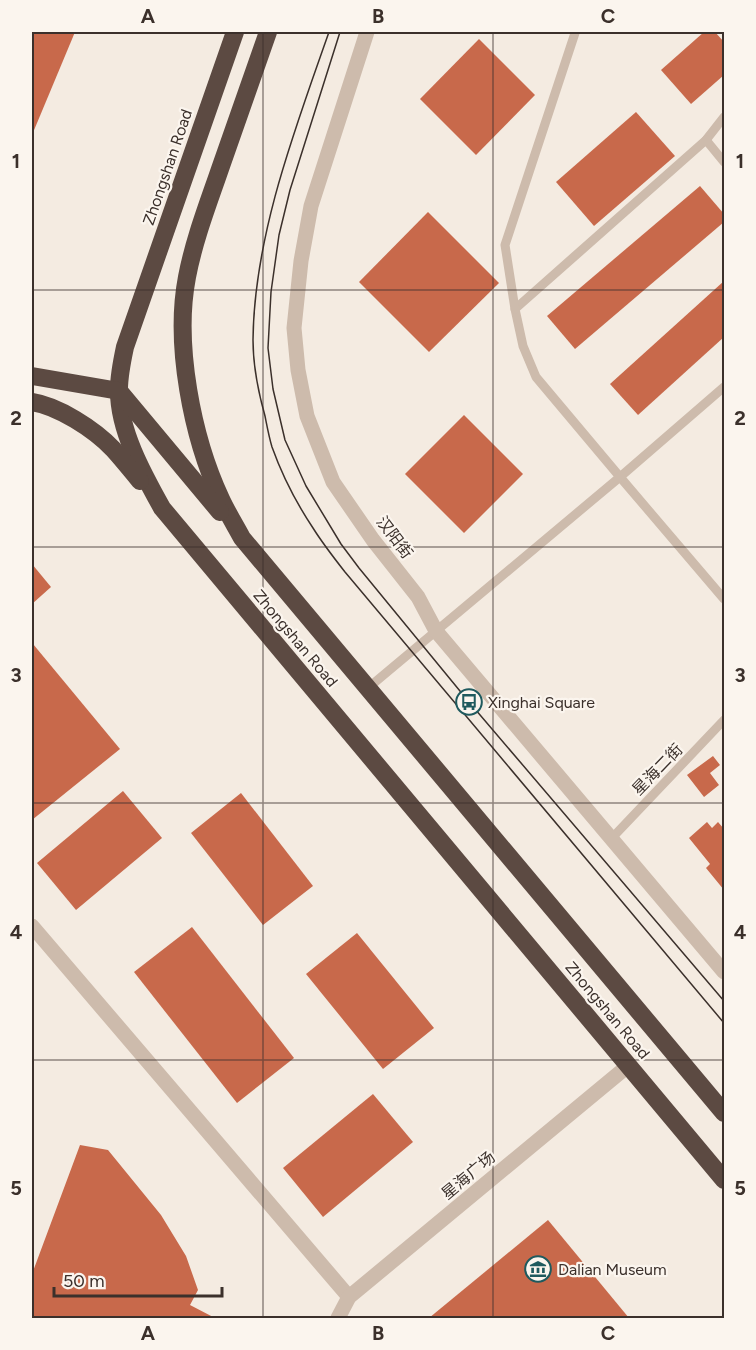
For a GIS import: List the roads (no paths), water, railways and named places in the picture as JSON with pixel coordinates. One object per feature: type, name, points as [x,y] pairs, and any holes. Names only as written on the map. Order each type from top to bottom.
[{"type":"highway","name":"Zhongshan Road","points":[[235,32],[125,347],[118,391],[123,421],[134,451],[162,508],[724,1180]]},
{"type":"highway","name":"Zhongshan Road","points":[[268,32],[200,230],[187,277],[182,321],[186,373],[193,416],[220,499],[242,538],[724,1113]]},
{"type":"highway","points":[[32,376],[118,391],[242,538]]},
{"type":"highway","points":[[32,402],[58,411],[96,433],[112,447],[162,508]]},
{"type":"street","name":"汉阳街","points":[[367,32],[309,217],[301,261],[294,328],[298,370],[307,416],[333,482],[418,597],[436,631],[724,972]]},
{"type":"street","points":[[32,926],[349,1297]]},
{"type":"street","name":"星海广场","points":[[338,1318],[349,1297],[629,1065]]},
{"type":"lane","points":[[574,32],[505,245],[523,346],[536,377],[724,598]]},
{"type":"lane","points":[[515,309],[706,140],[724,117]]},
{"type":"lane","points":[[706,140],[724,162]]},
{"type":"lane","points":[[368,688],[724,387]]},
{"type":"lane","name":"星海二街","points":[[612,838],[724,720]]},
{"type":"tram line","points":[[329,32],[279,183],[269,222],[255,301],[253,340],[255,368],[276,458],[301,509],[345,572],[724,1023]]},
{"type":"tram line","points":[[340,32],[290,190],[279,235],[271,292],[268,348],[273,389],[285,440],[306,486],[341,544],[359,568],[469,702],[724,1001]]},
{"type":"place","name":"Xinghai Square","points":[[469,702]]},
{"type":"place","name":"Dalian Museum","points":[[538,1269]]}]
